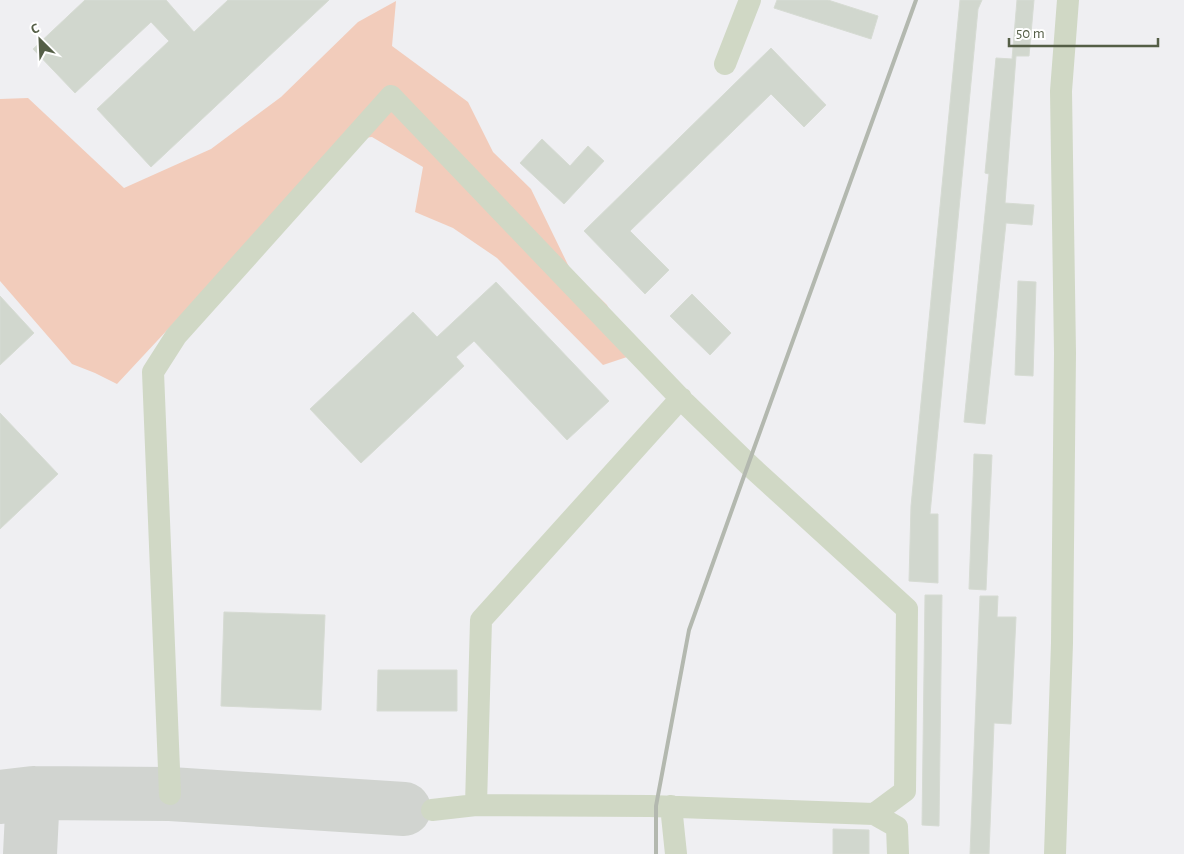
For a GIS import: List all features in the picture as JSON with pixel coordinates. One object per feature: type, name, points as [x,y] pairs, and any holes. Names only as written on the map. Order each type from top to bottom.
[{"type":"street","points":[[725,64],[750,0]]},
{"type":"street","points":[[1055,854],[1062,643],[1065,353],[1061,91],[1068,0]]},
{"type":"street","points":[[170,794],[153,372],[176,336],[391,96],[681,398],[748,464],[906,609],[904,791],[874,814]]},
{"type":"street","points":[[476,805],[481,620],[681,398]]},
{"type":"street","points":[[432,810],[476,805],[671,806],[874,814],[897,827],[898,854]]},
{"type":"street","points":[[671,806],[676,854]]},
{"type":"shaded area","points":[[396,1],[392,46],[468,102],[493,152],[531,189],[570,269],[607,305],[630,356],[603,365],[497,258],[453,228],[415,212],[423,167],[372,137],[344,140],[117,384],[72,364],[0,281],[0,99],[28,98],[124,188],[211,149],[281,97],[358,22]]},
{"type":"building","points":[[85,0],[166,0],[194,32],[228,0],[329,0],[151,167],[97,109],[169,41],[151,22],[75,93],[33,49]]},
{"type":"building","points":[[777,0],[828,0],[878,16],[871,39],[774,8]]},
{"type":"building","points":[[960,0],[982,0],[978,9],[930,514],[938,514],[938,583],[909,581],[911,506]]},
{"type":"building","points":[[1017,0],[1034,0],[1029,56],[1016,56],[1005,203],[1034,205],[1032,225],[1006,223],[985,424],[964,422],[989,174],[985,173],[996,58],[1012,59]]},
{"type":"building","points":[[771,48],[826,105],[804,127],[771,94],[630,231],[669,270],[645,294],[584,231]]},
{"type":"building","points":[[542,139],[570,166],[588,146],[604,161],[564,204],[520,163]]},
{"type":"building","points":[[1018,281],[1036,282],[1033,376],[1015,375]]},
{"type":"building","points":[[496,282],[609,401],[567,440],[474,341],[456,357],[464,366],[361,463],[310,409],[413,312],[437,337]]},
{"type":"building","points":[[692,294],[731,333],[710,355],[670,316]]},
{"type":"building","points":[[0,296],[34,333],[0,365]]},
{"type":"building","points":[[0,413],[58,474],[0,529]]},
{"type":"building","points":[[974,454],[992,455],[986,590],[969,589]]},
{"type":"building","points":[[925,595],[942,595],[939,826],[922,825]]},
{"type":"building","points":[[980,596],[998,596],[997,617],[1016,617],[1011,724],[994,723],[989,854],[970,854]]},
{"type":"building","points":[[224,612],[325,615],[321,710],[221,706]]},
{"type":"building","points":[[378,670],[457,670],[457,711],[377,711]]},
{"type":"building","points":[[833,829],[869,830],[869,854],[833,854]]},
{"type":"taxiway","points":[[0,797],[33,793],[170,794],[404,809]]},
{"type":"taxiway","points":[[30,854],[33,793]]},
{"type":"railway","points":[[656,854],[656,806],[689,630],[916,0]]}]
